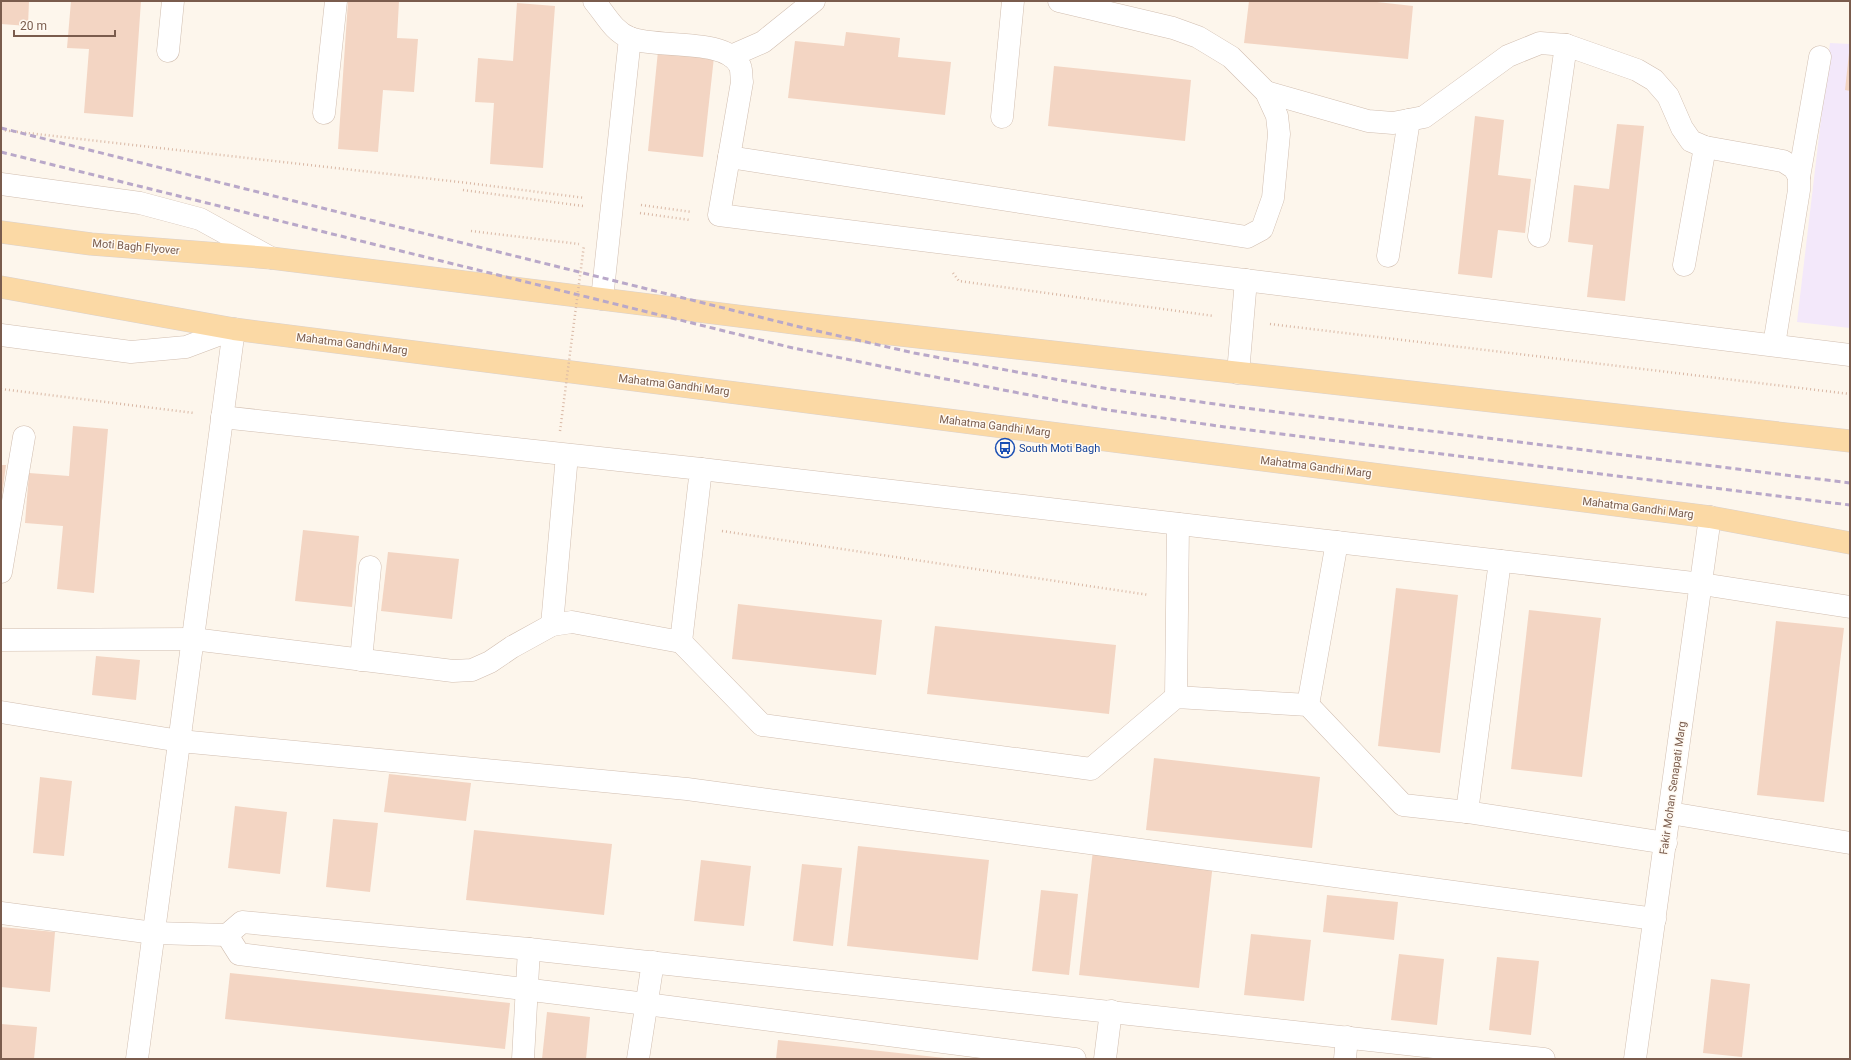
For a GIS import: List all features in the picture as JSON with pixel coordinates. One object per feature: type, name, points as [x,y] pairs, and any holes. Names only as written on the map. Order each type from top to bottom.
[{"type":"main road","name":"Moti Bagh Flyover","points":[[1,232],[90,244],[270,258]]},
{"type":"main road","points":[[270,258],[802,324],[1850,441]]},
{"type":"main road","points":[[1,287],[234,329]]},
{"type":"main road","name":"Mahatma Gandhi Marg","points":[[234,329],[1710,517],[1850,543]]},
{"type":"street","points":[[168,51],[173,1]]},
{"type":"street","points":[[324,113],[336,1]]},
{"type":"street","points":[[594,1],[614,28],[630,38],[646,42],[718,49],[731,56],[740,67],[742,82],[719,215],[1850,355]]},
{"type":"street","points":[[731,56],[763,42],[814,1]]},
{"type":"street","points":[[1002,117],[1013,1]]},
{"type":"street","points":[[729,157],[1247,237],[1262,229],[1273,198],[1279,134],[1277,116],[1266,92],[1231,57],[1198,37],[1173,28],[1059,1]]},
{"type":"street","points":[[602,299],[630,38]]},
{"type":"street","points":[[1266,92],[1368,121],[1393,123],[1424,117],[1508,56],[1540,42],[1566,46],[1637,70],[1654,80],[1668,96],[1682,128],[1692,141],[1705,147],[1783,161],[1794,168],[1799,178]]},
{"type":"street","points":[[1539,236],[1566,46]]},
{"type":"street","points":[[1774,345],[1799,190],[1799,178],[1820,56]]},
{"type":"street","points":[[1388,256],[1409,120]]},
{"type":"street","points":[[1684,265],[1705,147]]},
{"type":"street","points":[[1,184],[140,203],[200,219],[270,258]]},
{"type":"street","points":[[1238,373],[1246,280]]},
{"type":"street","points":[[1,335],[131,352],[186,347],[234,329],[137,1059]]},
{"type":"street","points":[[222,417],[701,469],[1702,584],[1850,607]]},
{"type":"street","points":[[1,572],[24,437]]},
{"type":"street","points":[[552,625],[567,455]]},
{"type":"street","points":[[681,642],[701,469]]},
{"type":"street","name":"Fakir Mohan Senapati Marg","points":[[1635,1059],[1702,584],[1710,517]]},
{"type":"street","points":[[1176,697],[1178,524]]},
{"type":"street","points":[[1308,705],[1337,542]]},
{"type":"street","points":[[1467,812],[1500,561]]},
{"type":"street","points":[[361,660],[370,567]]},
{"type":"street","points":[[1,640],[193,639],[453,671],[472,670],[490,662],[512,647],[552,625],[572,622],[681,642],[762,725],[1091,770],[1176,697],[1308,705],[1403,805],[1467,812],[1666,843]]},
{"type":"street","points":[[1,712],[180,741],[687,789],[1655,919]]},
{"type":"street","points":[[1670,813],[1850,843]]},
{"type":"street","points":[[1,913],[154,933],[227,935],[242,922],[528,949],[1544,1059]]},
{"type":"street","points":[[227,935],[239,954],[1075,1059]]},
{"type":"street","points":[[523,1059],[528,949]]},
{"type":"street","points":[[638,1059],[653,962]]},
{"type":"street","points":[[1105,1059],[1111,1011]]},
{"type":"street","points":[[1345,1059],[1348,1037]]},
{"type":"path","points":[[1,130],[468,183],[719,215]]},
{"type":"path","points":[[471,231],[584,245],[560,431]]},
{"type":"path","points":[[1,389],[222,417]]},
{"type":"path","points":[[695,527],[1177,599]]},
{"type":"shaded area","points":[[1830,43],[1850,44],[1850,328],[1797,322]]},
{"type":"building","points":[[1,1],[29,1],[28,26],[1,24]]},
{"type":"building","points":[[71,1],[141,1],[133,117],[84,113],[89,49],[67,48]]},
{"type":"building","points":[[348,1],[399,1],[397,38],[418,39],[414,92],[383,90],[378,152],[338,149]]},
{"type":"building","points":[[1249,1],[1368,1],[1413,6],[1408,59],[1244,43]]},
{"type":"building","points":[[517,3],[555,6],[543,168],[490,164],[494,103],[475,102],[478,58],[513,61]]},
{"type":"building","points":[[846,32],[900,38],[898,57],[951,62],[945,115],[788,98],[795,41],[844,46]]},
{"type":"building","points":[[658,51],[714,57],[703,157],[648,151]]},
{"type":"building","points":[[1850,53],[1850,91],[1845,90]]},
{"type":"building","points":[[1054,66],[1191,80],[1185,141],[1048,126]]},
{"type":"building","points":[[1475,116],[1504,120],[1498,175],[1531,179],[1525,233],[1498,230],[1492,278],[1458,274]]},
{"type":"building","points":[[1617,124],[1644,126],[1625,301],[1587,297],[1593,245],[1568,242],[1574,185],[1609,189]]},
{"type":"building","points":[[73,426],[108,429],[94,593],[57,589],[63,526],[25,523],[29,473],[69,476]]},
{"type":"building","points":[[1,465],[6,465],[2,495],[1,495]]},
{"type":"building","points":[[303,530],[359,536],[352,607],[295,601]]},
{"type":"building","points":[[388,552],[459,559],[452,619],[381,611]]},
{"type":"building","points":[[1396,588],[1458,595],[1440,753],[1378,746]]},
{"type":"building","points":[[738,604],[882,620],[876,675],[732,659]]},
{"type":"building","points":[[1529,610],[1601,618],[1582,777],[1511,769]]},
{"type":"building","points":[[1776,621],[1844,628],[1824,802],[1757,795]]},
{"type":"building","points":[[935,626],[1116,645],[1109,714],[927,694]]},
{"type":"building","points":[[96,656],[140,660],[136,700],[92,695]]},
{"type":"building","points":[[1154,758],[1320,777],[1312,848],[1146,830]]},
{"type":"building","points":[[389,774],[471,783],[466,821],[384,812]]},
{"type":"building","points":[[40,777],[72,781],[64,856],[33,853]]},
{"type":"building","points":[[235,806],[287,812],[280,874],[228,868]]},
{"type":"building","points":[[333,819],[378,823],[370,892],[326,887]]},
{"type":"building","points":[[474,830],[612,844],[604,915],[466,900]]},
{"type":"building","points":[[858,846],[989,860],[978,960],[847,946]]},
{"type":"building","points":[[1093,850],[1213,863],[1199,988],[1079,975]]},
{"type":"building","points":[[701,860],[751,866],[744,926],[694,921]]},
{"type":"building","points":[[802,864],[842,868],[833,946],[793,941]]},
{"type":"building","points":[[1041,890],[1078,894],[1069,975],[1032,971]]},
{"type":"building","points":[[1327,895],[1398,902],[1394,940],[1323,932]]},
{"type":"building","points":[[1,927],[55,932],[50,992],[1,987]]},
{"type":"building","points":[[1251,934],[1311,940],[1304,1001],[1244,995]]},
{"type":"building","points":[[1399,954],[1444,959],[1437,1025],[1391,1020]]},
{"type":"building","points":[[1497,957],[1539,961],[1531,1035],[1489,1030]]},
{"type":"building","points":[[230,973],[510,1003],[505,1049],[225,1019]]},
{"type":"building","points":[[1711,979],[1750,984],[1742,1057],[1703,1053]]},
{"type":"building","points":[[547,1012],[590,1017],[586,1059],[542,1059]]},
{"type":"building","points":[[1,1024],[37,1027],[34,1059],[1,1059]]},
{"type":"building","points":[[778,1040],[945,1058],[945,1059],[776,1059]]},
{"type":"railway","points":[[1,128],[800,327],[914,353],[1109,389],[1229,406],[1850,483]]},
{"type":"railway","points":[[1,152],[793,348],[1108,410],[1225,427],[1850,505]]},
{"type":"place","name":"South Moti Bagh","points":[[1005,448]]}]
